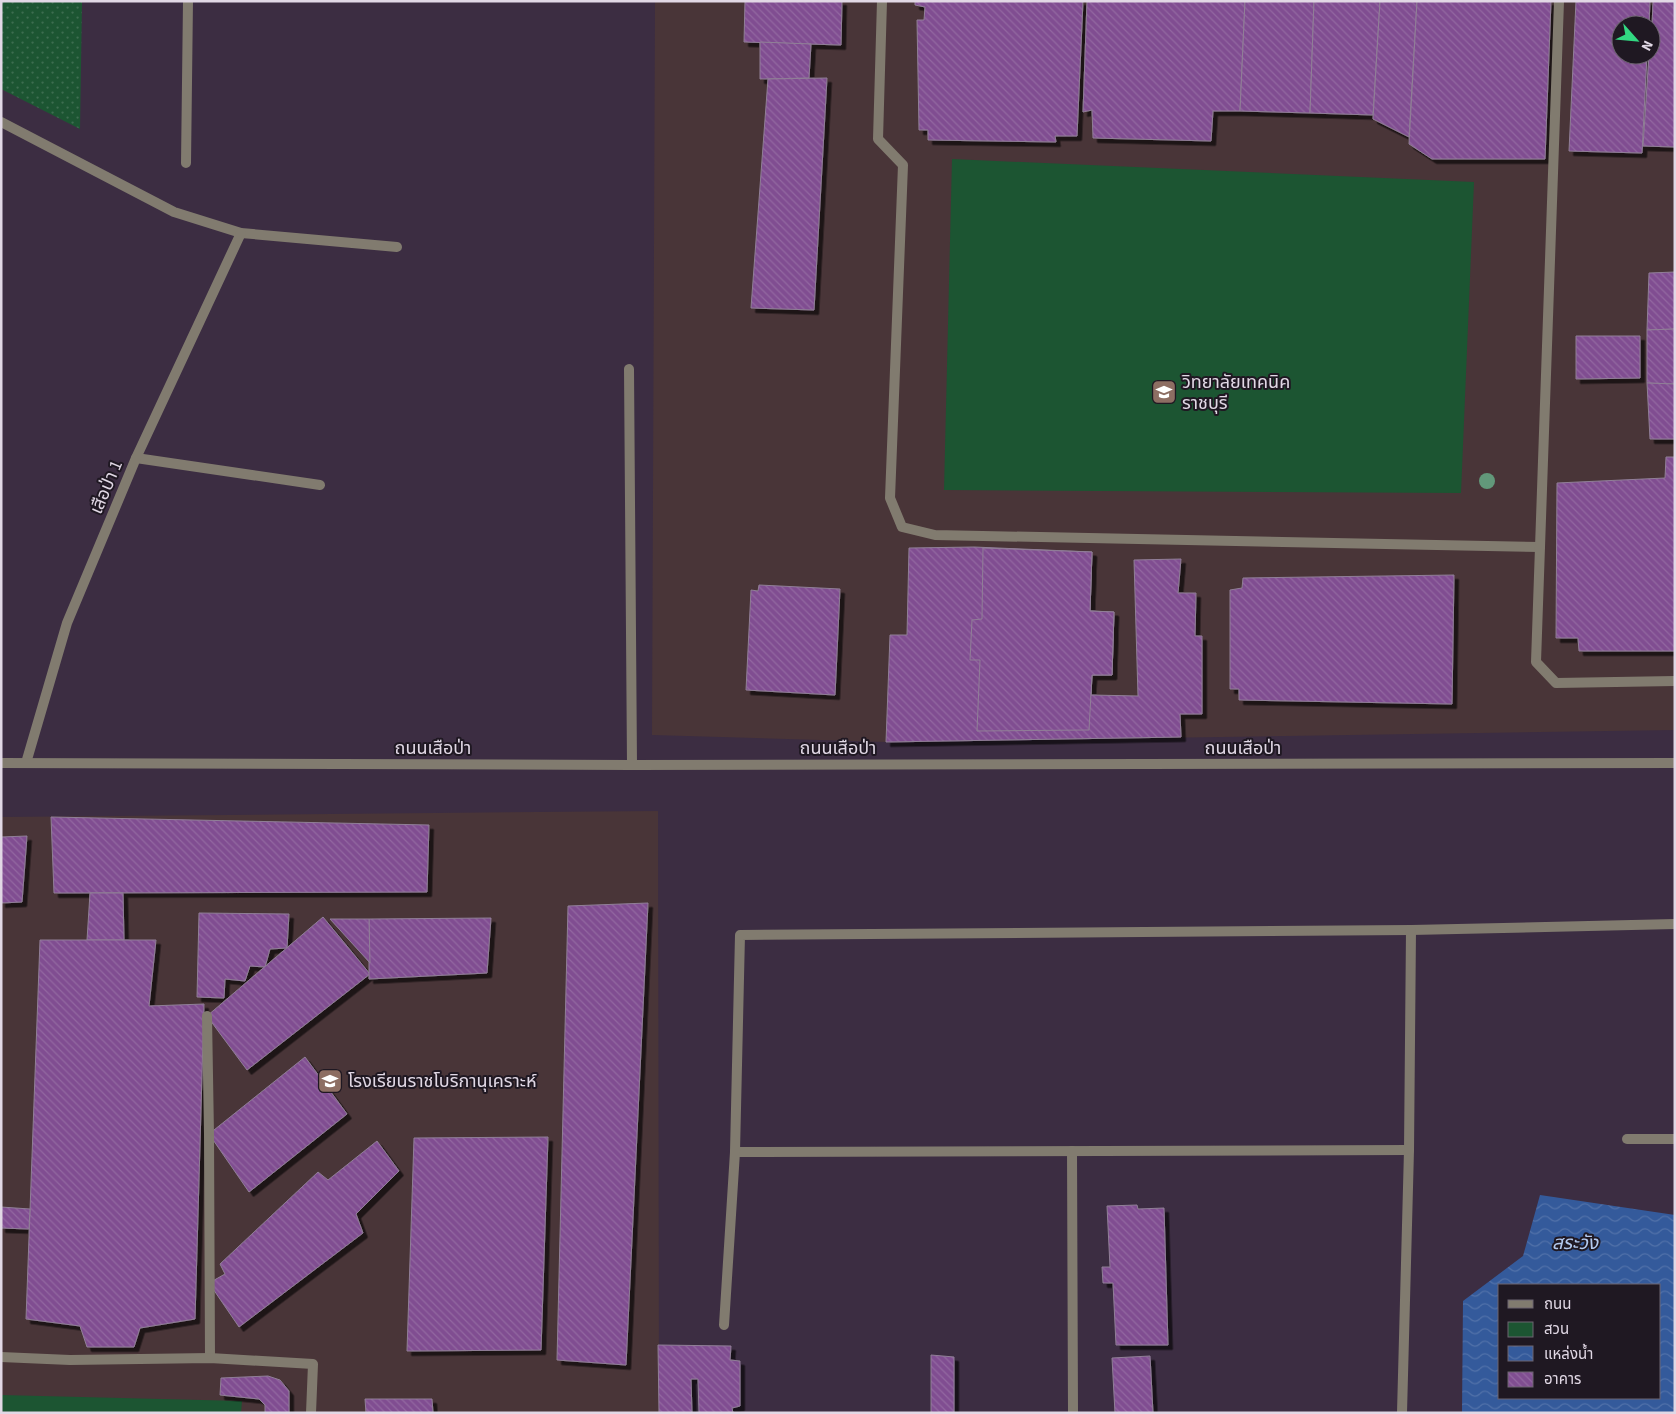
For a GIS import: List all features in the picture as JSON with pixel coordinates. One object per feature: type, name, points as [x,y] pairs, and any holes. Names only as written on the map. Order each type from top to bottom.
[{"type":"street","points":[[186,163],[188,1]]},
{"type":"street","points":[[882,1],[878,139],[903,165],[890,498],[902,527],[935,535],[1540,547]]},
{"type":"street","points":[[1558,1],[1536,662],[1556,682],[1675,681]]},
{"type":"street","points":[[1,122],[174,212],[241,233],[397,247]]},
{"type":"street","name":"เสือป่า 1","points":[[26,763],[67,623],[136,458],[241,233]]},
{"type":"street","points":[[629,369],[632,765]]},
{"type":"street","points":[[136,458],[320,485]]},
{"type":"street","name":"ถนนเสือป่า","points":[[1,764],[1675,763]]},
{"type":"street","points":[[724,1325],[735,1152],[740,935],[1412,930],[1675,924]]},
{"type":"street","points":[[1402,1413],[1409,1150],[1412,930]]},
{"type":"street","points":[[207,1016],[210,1358]]},
{"type":"street","points":[[1627,1139],[1675,1139]]},
{"type":"street","points":[[735,1152],[1409,1150]]},
{"type":"street","points":[[1072,1151],[1073,1413]]},
{"type":"street","points":[[1,1357],[70,1360],[210,1358],[313,1364],[311,1413]]},
{"type":"shaded area","name":"วิทยาลัยเทคนิค ราชบุรี","points":[[655,1],[1675,1],[1675,730],[886,742],[652,735]]},
{"type":"shaded area","name":"โรงเรียนราชโบริกานุเคราะห์","points":[[658,811],[659,1413],[1,1413],[1,817]]},
{"type":"green space","points":[[1,1],[82,1],[80,129],[1,89]]},
{"type":"green space","points":[[952,159],[1474,182],[1461,493],[944,490]]},
{"type":"green space","points":[[1,1395],[242,1401],[241,1413],[1,1413]]},
{"type":"water","name":"สระวัง","points":[[1540,1195],[1675,1215],[1675,1413],[1462,1413],[1463,1301],[1523,1256]]},
{"type":"building","points":[[745,1],[842,1],[841,45],[744,42]]},
{"type":"building","points":[[915,1],[1083,1],[1077,136],[1055,136],[1056,142],[928,140],[928,130],[919,130],[917,20],[924,20],[925,7],[915,5]]},
{"type":"building","points":[[1087,1],[1245,1],[1240,111],[1213,111],[1211,141],[1093,138],[1092,110],[1083,112]]},
{"type":"building","points":[[1245,1],[1314,1],[1310,113],[1240,111]]},
{"type":"building","points":[[1314,1],[1380,1],[1373,115],[1310,113]]},
{"type":"building","points":[[1380,1],[1417,1],[1409,137],[1373,119]]},
{"type":"building","points":[[1417,1],[1551,1],[1545,159],[1432,159],[1409,144]]},
{"type":"building","points":[[1576,1],[1650,1],[1649,15],[1611,15],[1611,65],[1646,65],[1642,153],[1569,151]]},
{"type":"building","points":[[1653,1],[1675,1],[1675,147],[1643,146],[1648,65],[1661,65],[1661,15],[1652,15]]},
{"type":"building","points":[[760,42],[811,44],[809,78],[760,79]]},
{"type":"building","points":[[827,78],[814,310],[751,308],[768,79]]},
{"type":"building","points":[[1675,272],[1675,329],[1647,330],[1649,273]]},
{"type":"building","points":[[1675,329],[1675,384],[1647,383],[1647,330]]},
{"type":"building","points":[[1576,336],[1640,336],[1640,378],[1576,379]]},
{"type":"building","points":[[1647,383],[1675,384],[1675,439],[1650,439]]},
{"type":"building","points":[[1666,457],[1675,457],[1675,651],[1579,651],[1578,638],[1556,638],[1557,483],[1665,478]]},
{"type":"building","points":[[974,547],[1092,552],[1090,611],[1114,612],[1112,675],[1092,675],[1091,695],[1138,696],[1134,560],[1181,559],[1178,593],[1196,593],[1195,636],[1202,636],[1202,714],[1180,714],[1181,737],[886,742],[890,635],[907,635],[909,548]]},
{"type":"building","points":[[983,548],[1092,552],[1090,611],[1114,612],[1112,675],[1092,675],[1089,730],[977,731],[980,660],[970,660],[972,620],[982,619]]},
{"type":"building","points":[[1454,575],[1452,704],[1239,700],[1239,689],[1230,689],[1230,590],[1242,588],[1243,578]]},
{"type":"building","points":[[759,585],[840,589],[835,695],[746,690],[751,590],[758,591]]},
{"type":"building","points":[[51,817],[429,825],[427,892],[54,893]]},
{"type":"building","points":[[27,836],[22,902],[1,903],[1,837]]},
{"type":"building","points":[[90,893],[123,893],[124,940],[87,940]]},
{"type":"building","points":[[648,903],[626,1365],[557,1360],[568,906]]},
{"type":"building","points":[[199,913],[289,914],[287,948],[270,949],[265,967],[250,966],[245,981],[225,979],[224,998],[197,997]]},
{"type":"building","points":[[323,917],[370,974],[247,1070],[207,1016]]},
{"type":"building","points":[[491,918],[487,973],[369,979],[369,919]]},
{"type":"building","points":[[330,919],[369,919],[370,963]]},
{"type":"building","points":[[40,940],[156,940],[149,1006],[204,1004],[195,1319],[140,1328],[134,1347],[87,1347],[80,1326],[26,1319]]},
{"type":"building","points":[[305,1057],[347,1114],[249,1192],[209,1134]]},
{"type":"building","points":[[548,1137],[541,1350],[407,1351],[414,1138]]},
{"type":"building","points":[[377,1141],[399,1171],[356,1214],[363,1233],[239,1327],[209,1283],[225,1274],[220,1264],[318,1172],[328,1180]]},
{"type":"building","points":[[1137,1205],[1138,1209],[1164,1208],[1168,1345],[1116,1345],[1113,1283],[1103,1283],[1102,1267],[1110,1267],[1107,1206]]},
{"type":"building","points":[[1,1207],[30,1209],[29,1229],[1,1228]]},
{"type":"building","points":[[658,1345],[731,1346],[730,1360],[740,1361],[740,1406],[732,1408],[733,1413],[699,1413],[698,1379],[691,1379],[692,1413],[659,1413]]},
{"type":"building","points":[[931,1355],[954,1357],[954,1413],[931,1413]]},
{"type":"building","points":[[1150,1356],[1153,1413],[1115,1413],[1112,1358]]},
{"type":"building","points":[[268,1376],[280,1380],[289,1391],[289,1413],[265,1413],[265,1405],[259,1399],[220,1395],[221,1378]]},
{"type":"building","points":[[365,1399],[432,1399],[433,1413],[366,1413]]},
{"type":"place","name":"วิทยาลัยเทคนิค ราชบุรี","points":[[1164,392]]},
{"type":"place","name":"โรงเรียนราชโบริกานุเคราะห์","points":[[330,1081]]}]
